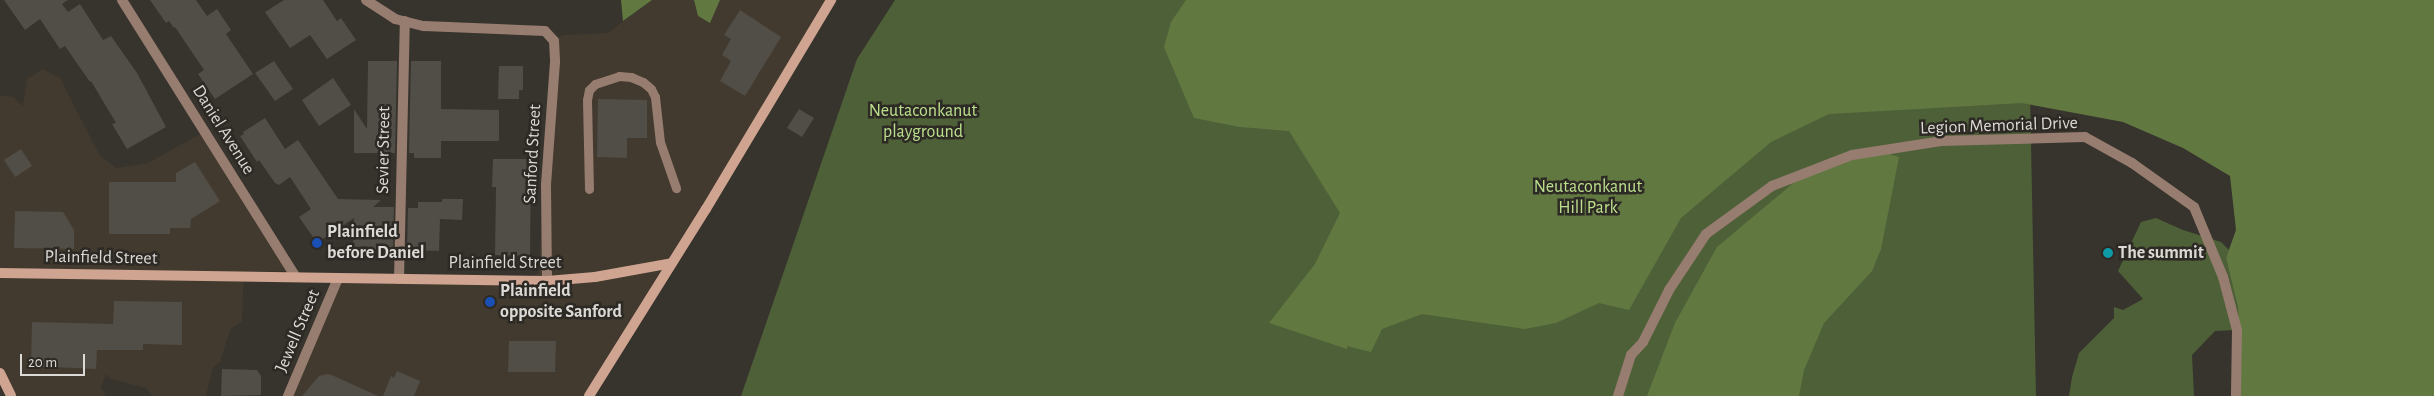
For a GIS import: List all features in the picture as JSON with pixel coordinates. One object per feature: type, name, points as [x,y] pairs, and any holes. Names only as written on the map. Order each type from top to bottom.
[{"type":"main road","points":[[589,396],[672,263],[830,0]]},
{"type":"main road","name":"Plainfield Street","points":[[0,273],[546,281],[595,277],[672,263]]},
{"type":"main road","points":[[0,373],[11,396]]},
{"type":"street","name":"Daniel Avenue","points":[[122,0],[296,277]]},
{"type":"street","points":[[366,0],[380,11],[405,21]]},
{"type":"street","name":"Sanford Street","points":[[405,21],[424,26],[545,31],[554,41],[555,62],[546,185],[546,281]]},
{"type":"street","name":"Sevier Street","points":[[399,279],[405,21]]},
{"type":"street","name":"Legion Memorial Drive","points":[[1618,396],[1631,355],[1643,342],[1669,290],[1706,234],[1772,186],[1852,155],[1941,141],[2085,137],[2132,163],[2194,207],[2223,277],[2238,330],[2236,396]]},
{"type":"street","name":"Jewell Street","points":[[288,396],[338,278]]},
{"type":"lane","points":[[589,189],[587,100],[589,90],[595,84],[620,76],[632,77],[643,82],[651,89],[655,96],[660,142],[676,188]]},
{"type":"shaded area","points":[[652,0],[694,0],[698,16],[710,23],[720,0],[830,0],[588,396],[287,396],[336,276],[348,273],[532,277],[538,273],[554,73],[552,41],[563,35],[608,33]]},
{"type":"shaded area","points":[[43,69],[60,78],[100,156],[117,168],[148,163],[204,132],[291,268],[285,271],[244,272],[242,321],[230,330],[220,362],[213,367],[206,396],[153,396],[146,388],[111,379],[106,374],[101,387],[106,396],[9,396],[0,376],[0,95],[13,97],[23,106],[27,79]]},
{"type":"green space","points":[[621,0],[652,0],[623,21]]},
{"type":"green space","points":[[694,0],[720,0],[710,23],[698,16]]},
{"type":"green space","name":"Neutaconkanut Hill Park","points":[[895,0],[2434,0],[2030,93],[2036,396],[741,396],[857,59]]},
{"type":"green space","points":[[1186,0],[2434,0],[2434,396],[2241,396],[2238,308],[2226,258],[2236,230],[2230,176],[2183,148],[2123,122],[2022,103],[1829,114],[1771,142],[1681,218],[1629,310],[1599,303],[1556,323],[1525,329],[1422,314],[1382,329],[1371,352],[1347,346],[1347,349],[1269,323],[1315,264],[1340,213],[1289,131],[1240,127],[1194,118],[1164,47],[1171,22]]},
{"type":"green space","points":[[1889,154],[1899,157],[1881,249],[1872,271],[1824,323],[1804,370],[1799,396],[1647,396],[1675,323],[1717,247],[1797,180],[1843,158]]},
{"type":"green space","points":[[2156,218],[2183,230],[2221,242],[2229,250],[2226,258],[2238,308],[2237,330],[2215,331],[2192,355],[2194,396],[2069,396],[2079,353],[2114,318],[2114,307],[2123,310],[2143,299],[2118,271],[2141,222]]},
{"type":"building","points":[[4,0],[68,0],[62,4],[68,12],[80,4],[103,40],[111,36],[137,73],[166,127],[127,149],[112,124],[116,123],[91,81],[65,46],[60,49],[40,19],[25,30]]},
{"type":"building","points":[[150,0],[196,0],[207,16],[217,9],[231,30],[226,34],[253,74],[215,99],[198,74],[204,70],[175,27],[169,21],[166,23]]},
{"type":"building","points":[[284,0],[323,0],[337,21],[341,18],[356,40],[327,59],[310,35],[290,48],[265,12]]},
{"type":"building","points":[[740,10],[781,37],[745,96],[720,81],[731,61],[722,55],[731,39],[724,35]]},
{"type":"building","points":[[274,61],[293,89],[275,101],[255,73]]},
{"type":"building","points":[[368,61],[397,61],[395,153],[354,153],[354,109],[367,129]]},
{"type":"building","points":[[411,61],[441,61],[441,109],[499,110],[499,141],[441,141],[441,158],[414,158],[414,153],[409,153]]},
{"type":"building","points":[[499,66],[523,66],[523,90],[519,90],[519,99],[498,99]]},
{"type":"building","points":[[333,78],[351,105],[319,126],[302,100]]},
{"type":"building","points":[[598,99],[647,100],[647,138],[627,138],[627,158],[597,157]]},
{"type":"building","points":[[799,109],[814,118],[802,137],[787,128]]},
{"type":"building","points":[[265,118],[285,149],[298,140],[338,199],[381,200],[373,207],[394,207],[393,249],[353,250],[354,218],[317,243],[299,217],[311,209],[290,177],[279,185],[275,183],[259,160],[257,162],[240,136]]},
{"type":"building","points":[[21,149],[32,166],[15,177],[4,160]]},
{"type":"building","points":[[493,159],[531,159],[530,256],[495,255],[496,187],[492,187]]},
{"type":"building","points":[[195,162],[220,201],[191,219],[190,228],[170,228],[170,234],[109,234],[109,182],[176,182],[176,173]]},
{"type":"building","points":[[442,199],[463,199],[462,220],[440,219],[439,251],[407,250],[408,208],[418,208],[418,202],[442,202]]},
{"type":"building","points":[[15,211],[63,212],[74,230],[74,249],[14,248]]},
{"type":"building","points":[[114,301],[182,302],[182,345],[143,344],[143,350],[97,350],[96,369],[31,366],[32,322],[113,324]]},
{"type":"building","points":[[509,341],[556,341],[555,372],[508,372]]},
{"type":"building","points":[[222,369],[257,370],[261,376],[261,395],[221,396]]},
{"type":"building","points":[[397,371],[420,381],[414,396],[383,396],[391,376],[394,378]]},
{"type":"building","points":[[328,374],[378,396],[302,396],[319,376]]},
{"type":"place","name":"Plainfield before Daniel","points":[[317,243]]},
{"type":"place","name":"The summit","points":[[2108,253]]},
{"type":"place","name":"Plainfield opposite Sanford","points":[[490,302]]},
{"type":"park label","name":"Neutaconkanut playground","points":[[923,122]]}]
